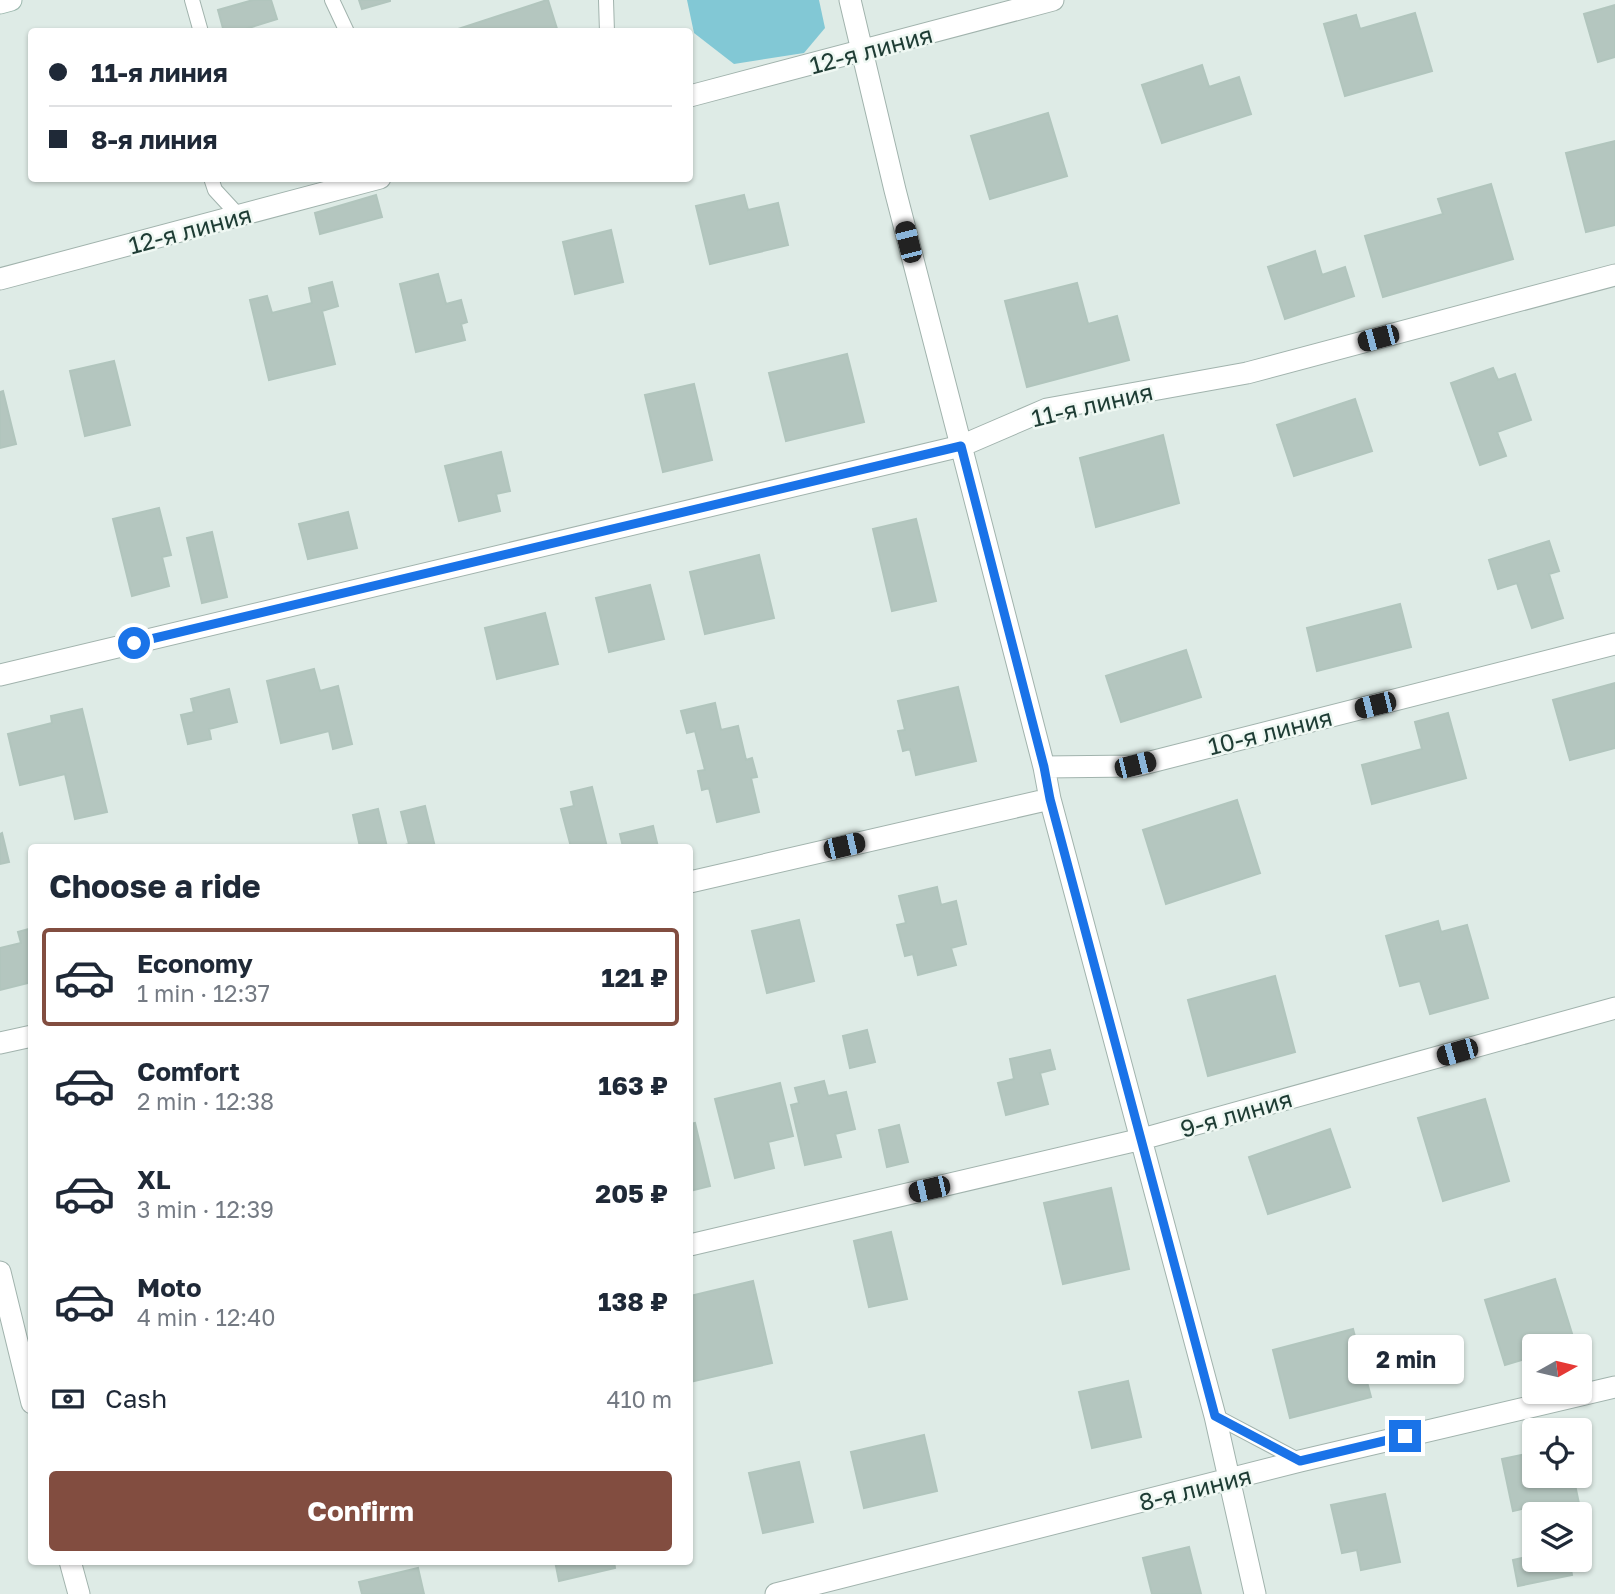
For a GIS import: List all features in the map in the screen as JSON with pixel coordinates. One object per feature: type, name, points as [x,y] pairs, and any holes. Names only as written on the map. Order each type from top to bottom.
[{"type":"street","points":[[0,3],[11,0]]},
{"type":"street","points":[[850,0],[861,53],[1050,799],[1215,1416],[1255,1594]]},
{"type":"street","name":"12-я линия","points":[[693,95],[861,53],[1053,0]]},
{"type":"street","name":"12-я линия","points":[[0,279],[365,182]]},
{"type":"street","name":"11-я линия","points":[[0,675],[961,446],[1047,409],[1247,373],[1615,275]]},
{"type":"street","name":"10-я линия","points":[[1044,767],[1135,765],[1615,644]]},
{"type":"street","points":[[693,881],[1050,799]]},
{"type":"street","name":"9-я линия","points":[[693,1244],[1142,1139],[1615,1008]]},
{"type":"street","points":[[0,1043],[28,1037]]},
{"type":"street","points":[[0,1272],[28,1387]]},
{"type":"street","name":"8-я линия","points":[[776,1594],[1300,1461],[1615,1387]]},
{"type":"street","points":[[72,1565],[79,1594]]},
{"type":"lane","points":[[192,0],[200,28]]},
{"type":"lane","points":[[332,0],[340,28]]},
{"type":"lane","points":[[606,0],[607,28]]},
{"type":"lane","points":[[213,182],[215,190],[240,215]]},
{"type":"lane","points":[[1215,1416],[1300,1461]]},
{"type":"water","points":[[687,0],[819,0],[825,28],[804,53],[734,64],[694,33]]},
{"type":"building","points":[[253,0],[271,0],[277,19],[249,28],[223,28],[218,10]]},
{"type":"building","points":[[359,0],[390,0],[390,1],[362,9]]},
{"type":"building","points":[[547,0],[557,28],[461,28]]},
{"type":"building","points":[[1615,5],[1615,57],[1598,62],[1584,14]]},
{"type":"building","points":[[1415,13],[1432,71],[1345,96],[1324,24],[1356,15],[1360,29]]},
{"type":"building","points":[[1202,65],[1209,87],[1239,77],[1251,114],[1162,143],[1142,85]]},
{"type":"building","points":[[1048,113],[1067,176],[990,199],[971,136]]},
{"type":"building","points":[[1615,141],[1615,225],[1586,232],[1566,153]]},
{"type":"building","points":[[1491,184],[1513,259],[1383,297],[1365,236],[1443,214],[1438,199]]},
{"type":"building","points":[[376,195],[382,217],[320,234],[315,213]]},
{"type":"building","points":[[744,195],[748,210],[778,203],[788,245],[710,264],[696,206]]},
{"type":"building","points":[[611,230],[623,282],[575,294],[563,242]]},
{"type":"building","points":[[1315,251],[1322,275],[1345,267],[1354,296],[1285,319],[1268,267]]},
{"type":"building","points":[[438,274],[446,304],[461,300],[467,322],[461,324],[465,340],[416,352],[400,284]]},
{"type":"building","points":[[332,282],[338,306],[322,311],[335,364],[269,380],[250,300],[267,296],[272,313],[312,303],[309,288]]},
{"type":"building","points":[[1077,283],[1088,324],[1117,316],[1129,360],[1027,387],[1005,301]]},
{"type":"building","points":[[847,354],[864,422],[786,441],[769,373]]},
{"type":"building","points":[[114,361],[130,425],[85,436],[70,371]]},
{"type":"building","points":[[1493,368],[1498,380],[1515,374],[1531,420],[1497,432],[1506,456],[1480,465],[1451,383]]},
{"type":"building","points":[[694,384],[712,460],[663,472],[645,395]]},
{"type":"building","points":[[3,391],[16,444],[0,448],[0,392]]},
{"type":"building","points":[[1355,399],[1372,451],[1294,476],[1277,425]]},
{"type":"building","points":[[1163,435],[1179,503],[1096,527],[1080,458]]},
{"type":"building","points":[[501,452],[510,491],[496,494],[500,511],[459,521],[445,466]]},
{"type":"building","points":[[159,508],[171,555],[162,557],[169,586],[132,596],[113,519]]},
{"type":"building","points":[[348,512],[357,548],[308,559],[299,524]]},
{"type":"building","points":[[916,519],[936,601],[892,611],[873,529]]},
{"type":"building","points":[[212,532],[227,597],[202,603],[187,538]]},
{"type":"building","points":[[1549,541],[1559,571],[1549,574],[1563,618],[1532,628],[1517,583],[1498,589],[1489,560]]},
{"type":"building","points":[[759,555],[774,618],[705,634],[690,572]]},
{"type":"building","points":[[650,585],[664,639],[609,652],[596,598]]},
{"type":"building","points":[[1400,604],[1411,647],[1317,671],[1307,628]]},
{"type":"building","points":[[545,613],[558,664],[497,679],[485,628]]},
{"type":"building","points":[[1186,650],[1201,697],[1121,722],[1106,676]]},
{"type":"building","points":[[314,669],[320,691],[338,686],[352,744],[333,749],[329,731],[281,743],[267,681]]},
{"type":"building","points":[[1615,683],[1615,748],[1570,760],[1553,700]]},
{"type":"building","points":[[958,687],[976,761],[916,775],[910,749],[903,751],[898,731],[905,730],[898,701]]},
{"type":"building","points":[[229,689],[237,722],[209,729],[211,739],[188,744],[181,715],[194,712],[191,699]]},
{"type":"building","points":[[715,703],[721,730],[738,726],[746,760],[752,758],[757,777],[751,778],[759,812],[717,822],[709,788],[702,790],[698,771],[705,770],[695,731],[687,733],[681,711]]},
{"type":"building","points":[[82,709],[107,812],[75,819],[65,774],[20,785],[8,734],[52,723],[51,716]]},
{"type":"building","points":[[1448,713],[1466,778],[1372,804],[1362,765],[1422,749],[1415,722]]},
{"type":"building","points":[[592,787],[606,844],[570,844],[561,809],[574,806],[571,792]]},
{"type":"building","points":[[1237,800],[1260,873],[1166,904],[1143,830]]},
{"type":"building","points":[[425,806],[434,844],[409,844],[401,812]]},
{"type":"building","points":[[378,809],[386,844],[359,844],[353,815]]},
{"type":"building","points":[[653,826],[657,844],[622,844],[620,834]]},
{"type":"building","points":[[2,833],[9,862],[0,864],[0,834]]},
{"type":"building","points":[[937,887],[941,905],[956,901],[966,944],[951,948],[956,965],[918,975],[913,954],[905,956],[897,925],[906,923],[899,896]]},
{"type":"building","points":[[799,920],[814,981],[767,993],[752,931]]},
{"type":"building","points":[[1438,921],[1441,932],[1467,925],[1488,998],[1430,1014],[1420,981],[1400,986],[1386,936]]},
{"type":"building","points":[[28,929],[28,983],[0,990],[0,948],[21,943],[18,932]]},
{"type":"building","points":[[1275,976],[1295,1052],[1208,1076],[1188,1000]]},
{"type":"building","points":[[867,1030],[875,1062],[850,1068],[843,1036]]},
{"type":"building","points":[[1050,1050],[1055,1069],[1040,1073],[1048,1104],[1006,1115],[998,1083],[1014,1079],[1010,1059]]},
{"type":"building","points":[[824,1081],[828,1096],[846,1092],[855,1129],[835,1134],[841,1157],[805,1165],[791,1105],[799,1103],[795,1088]]},
{"type":"building","points":[[780,1083],[793,1136],[768,1142],[774,1168],[735,1178],[715,1099]]},
{"type":"building","points":[[1485,1099],[1509,1181],[1443,1201],[1418,1118]]},
{"type":"building","points":[[693,1123],[710,1186],[693,1190]]},
{"type":"building","points":[[899,1125],[908,1162],[887,1167],[879,1130]]},
{"type":"building","points":[[1330,1129],[1350,1187],[1268,1214],[1249,1157]]},
{"type":"building","points":[[1111,1188],[1129,1269],[1063,1284],[1044,1203]]},
{"type":"building","points":[[891,1232],[907,1299],[869,1307],[854,1241]]},
{"type":"building","points":[[1555,1279],[1572,1334],[1522,1334],[1522,1360],[1505,1365],[1485,1300]]},
{"type":"building","points":[[753,1281],[772,1363],[693,1381],[693,1295]]},
{"type":"building","points":[[1353,1329],[1371,1397],[1290,1418],[1273,1350]]},
{"type":"building","points":[[1128,1381],[1141,1437],[1092,1448],[1079,1392]]},
{"type":"building","points":[[924,1435],[937,1491],[864,1508],[851,1452]]},
{"type":"building","points":[[1522,1455],[1522,1488],[1576,1488],[1579,1502],[1522,1502],[1522,1509],[1513,1511],[1502,1459]]},
{"type":"building","points":[[799,1462],[813,1522],[763,1533],[749,1473]]},
{"type":"building","points":[[1385,1494],[1400,1562],[1361,1570],[1357,1550],[1342,1553],[1331,1505]]},
{"type":"building","points":[[1189,1547],[1201,1594],[1152,1594],[1143,1558]]},
{"type":"building","points":[[1522,1558],[1522,1572],[1571,1572],[1572,1575],[1518,1586],[1513,1560]]},
{"type":"building","points":[[556,1565],[615,1565],[615,1568],[559,1581]]},
{"type":"building","points":[[418,1568],[424,1594],[362,1594],[359,1582]]},
{"type":"route","points":[[134,643],[961,446],[1050,799],[1215,1416],[1300,1461],[1405,1436]]}]
